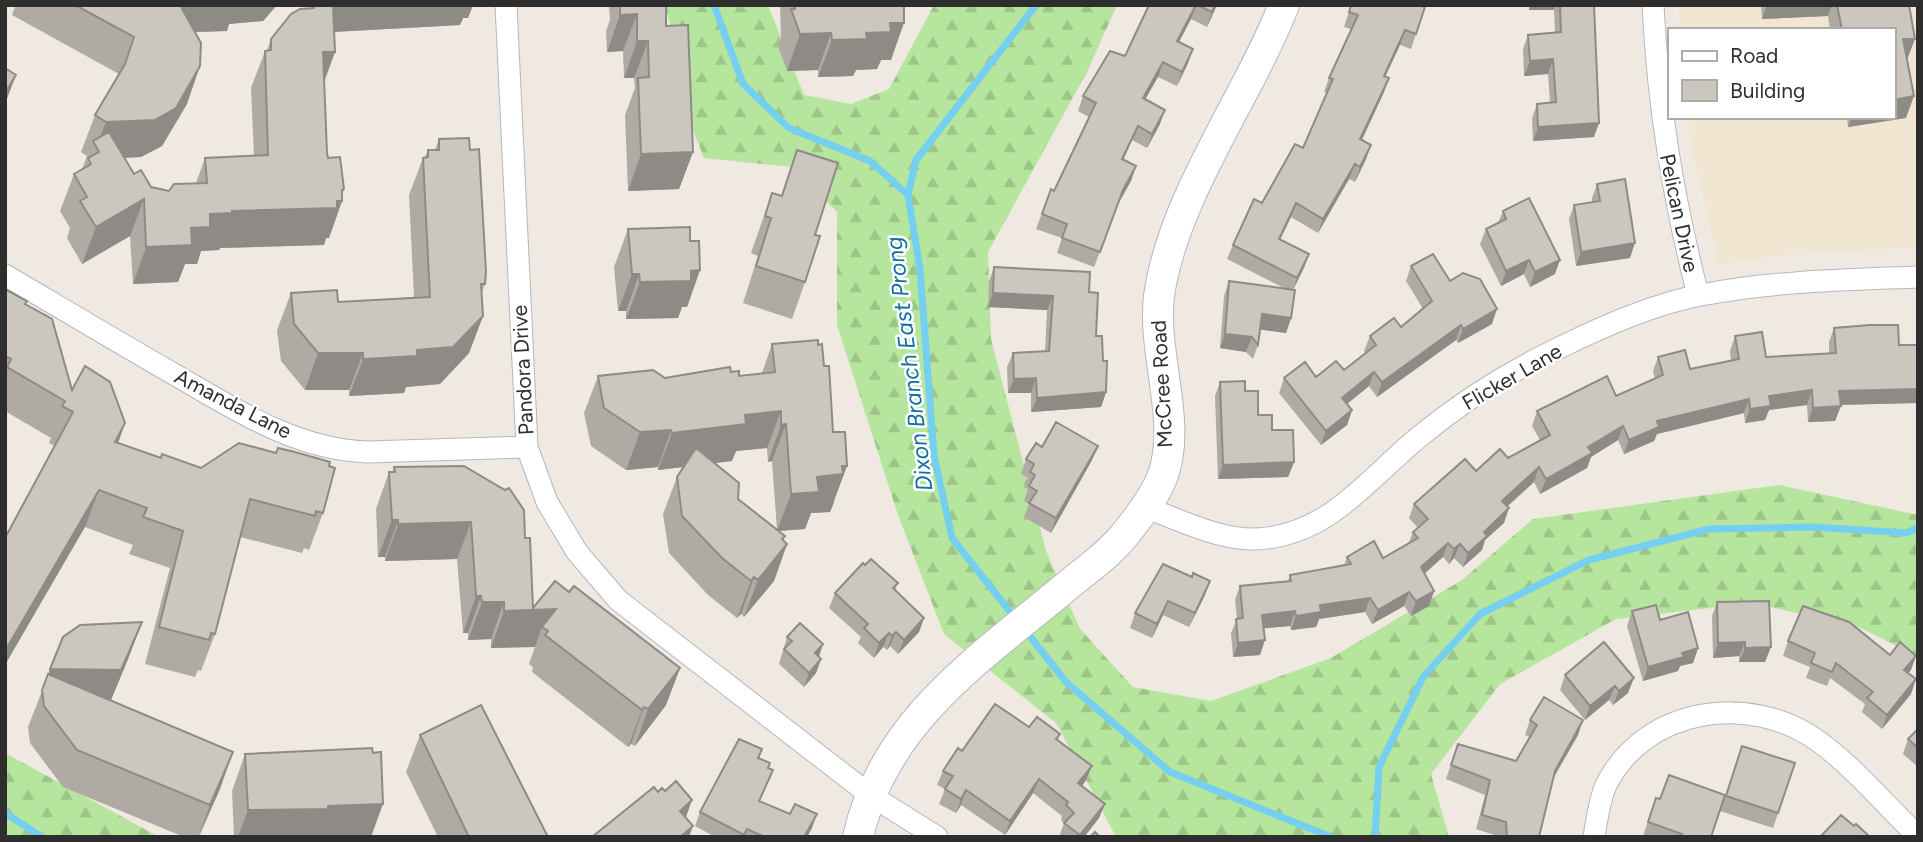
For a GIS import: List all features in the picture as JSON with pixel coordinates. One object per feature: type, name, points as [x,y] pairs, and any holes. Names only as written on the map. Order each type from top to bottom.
[{"type":"street","name":"Pandora Drive","points":[[506,5],[527,447],[547,502],[577,552],[618,600],[870,795],[937,837]]},
{"type":"street","name":"McCree Road","points":[[858,837],[870,795],[906,732],[937,695],[1125,536],[1164,475],[1169,434],[1158,350],[1159,298],[1168,250],[1284,5]]},
{"type":"street","name":"Pelican Drive","points":[[1653,5],[1664,147],[1678,218],[1698,296]]},
{"type":"street","name":"Amanda Lane","points":[[5,275],[213,398],[264,425],[315,444],[342,451],[368,452],[527,447]]},
{"type":"street","name":"Flicker Lane","points":[[1145,507],[1219,534],[1266,539],[1304,528],[1336,512],[1419,437],[1482,390],[1557,349],[1626,319],[1698,296],[1759,286],[1918,277]]},
{"type":"street","points":[[1594,837],[1606,785],[1626,756],[1656,732],[1692,716],[1734,711],[1778,719],[1817,740],[1918,836]]},
{"type":"shaded area","points":[[1679,5],[1918,5],[1918,248],[1793,254],[1719,264],[1692,149],[1688,119],[1895,119],[1895,28],[1680,28]]},
{"type":"green space","points":[[664,5],[768,5],[804,95],[851,104],[889,89],[934,5],[1117,5],[1088,70],[988,252],[991,339],[1046,551],[1080,629],[1133,687],[1211,701],[1331,658],[1462,580],[1533,519],[1779,485],[1918,515],[1918,657],[1861,628],[1753,603],[1616,619],[1500,684],[1431,774],[1449,837],[1116,837],[1057,724],[944,634],[898,515],[837,325],[837,212],[792,167],[704,158],[689,120]]},
{"type":"green space","points":[[5,753],[7,754],[159,837],[5,837]]},
{"type":"building","points":[[75,5],[180,5],[201,43],[200,66],[176,108],[155,120],[106,122],[95,115],[125,64],[134,37]]},
{"type":"building","points":[[314,5],[333,5],[335,52],[323,52],[327,153],[328,158],[340,157],[344,189],[342,201],[337,201],[337,208],[210,214],[210,227],[191,228],[192,245],[146,247],[144,199],[96,227],[80,201],[87,197],[74,174],[91,164],[88,158],[99,152],[93,141],[109,132],[134,174],[141,170],[151,187],[169,191],[174,184],[207,183],[205,158],[268,155],[265,51],[271,50],[271,39],[291,14],[300,9],[314,8]]},
{"type":"building","points":[[620,5],[666,5],[666,26],[688,25],[693,152],[641,154],[638,78],[649,77],[648,41],[637,41],[637,14],[620,15]]},
{"type":"building","points":[[795,5],[904,5],[904,23],[890,23],[891,32],[866,33],[867,39],[832,40],[831,33],[800,34],[791,9],[795,9]]},
{"type":"building","points":[[1149,5],[1196,5],[1177,41],[1193,49],[1182,72],[1163,62],[1143,98],[1165,110],[1152,134],[1138,126],[1122,159],[1136,166],[1123,190],[1100,252],[1062,238],[1067,224],[1042,214],[1051,189],[1054,191],[1096,103],[1083,96],[1110,51],[1125,56]]},
{"type":"building","points":[[1197,5],[1215,5],[1212,12]]},
{"type":"building","points":[[1351,5],[1425,7],[1416,34],[1405,30],[1384,76],[1389,78],[1360,139],[1371,145],[1360,167],[1355,164],[1323,219],[1296,203],[1279,239],[1309,254],[1297,278],[1233,245],[1254,199],[1262,203],[1295,144],[1303,148],[1333,79],[1329,78],[1358,15],[1349,12]]},
{"type":"building","points":[[1560,5],[1594,5],[1599,123],[1538,127],[1537,104],[1556,102],[1553,59],[1530,61],[1528,35],[1561,32]]},
{"type":"building","points":[[1837,5],[1909,5],[1915,39],[1903,39],[1914,96],[1895,100],[1895,28],[1842,28]]},
{"type":"building","points":[[5,68],[16,75],[5,93]]},
{"type":"building","points":[[469,138],[470,150],[479,149],[486,272],[485,284],[481,284],[483,316],[453,347],[417,350],[417,356],[363,359],[363,353],[318,353],[294,324],[291,293],[337,290],[338,302],[430,297],[423,158],[428,157],[428,150],[439,150],[439,139]]},
{"type":"building","points":[[797,150],[838,163],[815,235],[820,236],[805,282],[756,266],[771,218],[765,216],[772,193],[782,196]]},
{"type":"building","points":[[1625,179],[1635,243],[1581,252],[1574,205],[1600,201],[1597,184]]},
{"type":"building","points":[[1529,198],[1560,260],[1535,272],[1529,260],[1506,271],[1486,229],[1506,219],[1503,211]]},
{"type":"building","points":[[690,227],[690,241],[699,241],[700,270],[691,271],[691,281],[640,282],[639,274],[632,274],[628,229]]},
{"type":"building","points":[[1433,254],[1450,281],[1463,273],[1480,279],[1497,309],[1463,329],[1461,325],[1382,382],[1374,372],[1342,398],[1352,410],[1326,431],[1284,378],[1305,362],[1316,377],[1336,361],[1344,370],[1376,345],[1370,336],[1394,318],[1401,327],[1432,301],[1411,266]]},
{"type":"building","points":[[994,267],[1090,272],[1089,292],[1098,293],[1096,336],[1102,336],[1103,361],[1107,361],[1106,392],[1037,398],[1036,378],[1014,379],[1013,353],[1049,351],[1053,296],[993,293]]},
{"type":"building","points":[[1229,281],[1295,290],[1291,318],[1262,314],[1258,345],[1252,337],[1225,334]]},
{"type":"building","points":[[5,289],[52,319],[72,390],[85,366],[110,382],[125,423],[115,442],[161,458],[162,454],[201,468],[239,443],[276,453],[278,448],[295,452],[330,462],[329,466],[335,468],[323,513],[316,511],[315,516],[250,499],[215,634],[211,633],[209,640],[159,627],[183,531],[143,517],[147,508],[99,490],[5,651],[5,538],[73,412],[62,406],[65,401],[7,367],[11,359],[5,356]]},
{"type":"building","points":[[1898,325],[1899,345],[1918,345],[1918,389],[1839,391],[1841,406],[1813,408],[1812,390],[1769,396],[1771,406],[1750,409],[1749,399],[1657,421],[1659,427],[1629,440],[1623,426],[1588,447],[1592,453],[1546,479],[1539,467],[1502,501],[1509,508],[1484,532],[1487,536],[1468,553],[1460,544],[1454,549],[1448,543],[1421,567],[1434,591],[1416,601],[1409,592],[1378,610],[1370,598],[1320,605],[1321,612],[1296,616],[1295,611],[1262,615],[1265,640],[1238,643],[1236,619],[1243,618],[1240,586],[1291,581],[1290,575],[1351,564],[1347,557],[1374,541],[1383,558],[1418,538],[1413,532],[1428,519],[1414,504],[1465,459],[1476,471],[1500,449],[1508,458],[1550,435],[1537,411],[1607,376],[1616,396],[1663,375],[1658,357],[1685,350],[1690,369],[1739,359],[1735,336],[1762,332],[1766,357],[1836,353],[1834,328]]},
{"type":"building","points":[[818,340],[818,345],[822,344],[824,366],[829,366],[833,432],[845,432],[847,466],[842,466],[843,474],[817,477],[819,492],[791,494],[786,424],[781,425],[781,411],[745,415],[746,424],[672,433],[671,430],[640,432],[604,408],[598,376],[653,370],[665,378],[730,367],[731,372],[739,371],[739,376],[775,372],[772,344]]},
{"type":"building","points":[[1245,381],[1245,391],[1258,391],[1258,415],[1272,415],[1272,430],[1293,430],[1294,462],[1223,465],[1220,382]]},
{"type":"building","points":[[1056,422],[1098,446],[1056,518],[1029,503],[1037,491],[1029,486],[1035,475],[1030,472],[1034,464],[1026,459],[1036,443],[1042,447]]},
{"type":"building","points":[[696,448],[739,483],[738,499],[785,536],[782,539],[787,544],[758,580],[754,577],[751,581],[722,558],[682,516],[677,477]]},
{"type":"building","points":[[464,466],[505,490],[509,488],[524,510],[525,538],[530,538],[533,608],[555,581],[569,592],[574,586],[680,668],[648,709],[644,707],[642,710],[545,635],[548,631],[542,627],[556,609],[504,611],[504,602],[482,602],[481,596],[476,596],[471,522],[398,524],[398,520],[392,520],[389,472],[395,472],[394,467]]},
{"type":"building","points":[[871,559],[898,583],[893,588],[924,618],[904,640],[896,632],[892,636],[889,633],[879,643],[864,628],[868,624],[835,593],[863,563],[865,565]]},
{"type":"building","points":[[1163,564],[1192,577],[1193,573],[1210,581],[1195,613],[1168,601],[1157,624],[1135,613]]},
{"type":"building","points":[[1769,601],[1771,647],[1745,648],[1745,642],[1718,643],[1717,602]]},
{"type":"building","points":[[1656,605],[1660,620],[1688,612],[1698,648],[1682,653],[1684,657],[1648,667],[1632,611]]},
{"type":"building","points":[[1803,606],[1849,622],[1890,655],[1900,642],[1916,656],[1904,670],[1916,679],[1887,715],[1867,698],[1873,692],[1836,663],[1832,672],[1811,663],[1815,653],[1788,641]]},
{"type":"building","points":[[142,622],[121,670],[50,669],[63,637],[80,625]]},
{"type":"building","points":[[800,623],[823,644],[815,653],[821,659],[809,673],[784,649],[792,641],[787,637]]},
{"type":"building","points":[[1604,642],[1634,678],[1619,691],[1615,686],[1590,706],[1565,675]]},
{"type":"building","points":[[48,674],[233,752],[210,805],[77,750],[44,706],[42,690]]},
{"type":"building","points":[[1544,697],[1583,720],[1555,771],[1539,837],[1507,837],[1506,822],[1482,815],[1490,780],[1451,765],[1458,744],[1516,761],[1537,725],[1530,720]]},
{"type":"building","points":[[995,704],[1029,727],[1037,717],[1060,734],[1056,739],[1092,766],[1078,783],[1105,804],[1080,835],[1064,823],[1074,813],[1066,805],[1068,802],[1039,779],[1010,821],[966,790],[961,799],[945,789],[953,776],[943,771],[958,748],[962,751]]},
{"type":"building","points":[[481,705],[548,837],[469,837],[420,735]]},
{"type":"building","points":[[1918,729],[1918,748],[1908,739]]},
{"type":"building","points":[[739,739],[762,749],[758,758],[770,763],[768,768],[773,770],[759,801],[790,814],[795,804],[817,814],[804,837],[765,837],[747,829],[744,835],[700,812]]},
{"type":"building","points":[[1742,746],[1795,763],[1778,813],[1726,796]]},
{"type":"building","points":[[372,748],[373,753],[381,752],[383,804],[328,806],[328,809],[248,810],[245,754]]},
{"type":"building","points":[[1669,775],[1725,795],[1711,837],[1681,837],[1682,834],[1648,822],[1656,798],[1660,799]]},
{"type":"building","points":[[676,781],[692,800],[680,811],[693,826],[680,837],[592,837],[654,787],[658,792],[662,788],[665,791]]},
{"type":"building","points":[[1841,815],[1854,826],[1856,824],[1870,837],[1820,837]]},
{"type":"waterway","name":"Dixon Branch East Prong","points":[[714,5],[743,84],[789,128],[870,161],[908,195],[920,269],[934,455],[952,538],[1015,618]]},
{"type":"waterway","name":"Dixon Branch East Prong","points":[[908,195],[916,160],[1036,5]]},
{"type":"waterway","name":"Dixon Branch East Prong","points":[[1375,837],[1379,767],[1423,677],[1480,614],[1589,560],[1709,529],[1813,527],[1907,533],[1918,527]]},
{"type":"waterway","name":"Dixon Branch East Prong","points":[[1025,630],[1066,682],[1170,772],[1331,837]]},
{"type":"waterway","name":"Dixon Branch East Prong","points":[[5,813],[42,837]]}]
